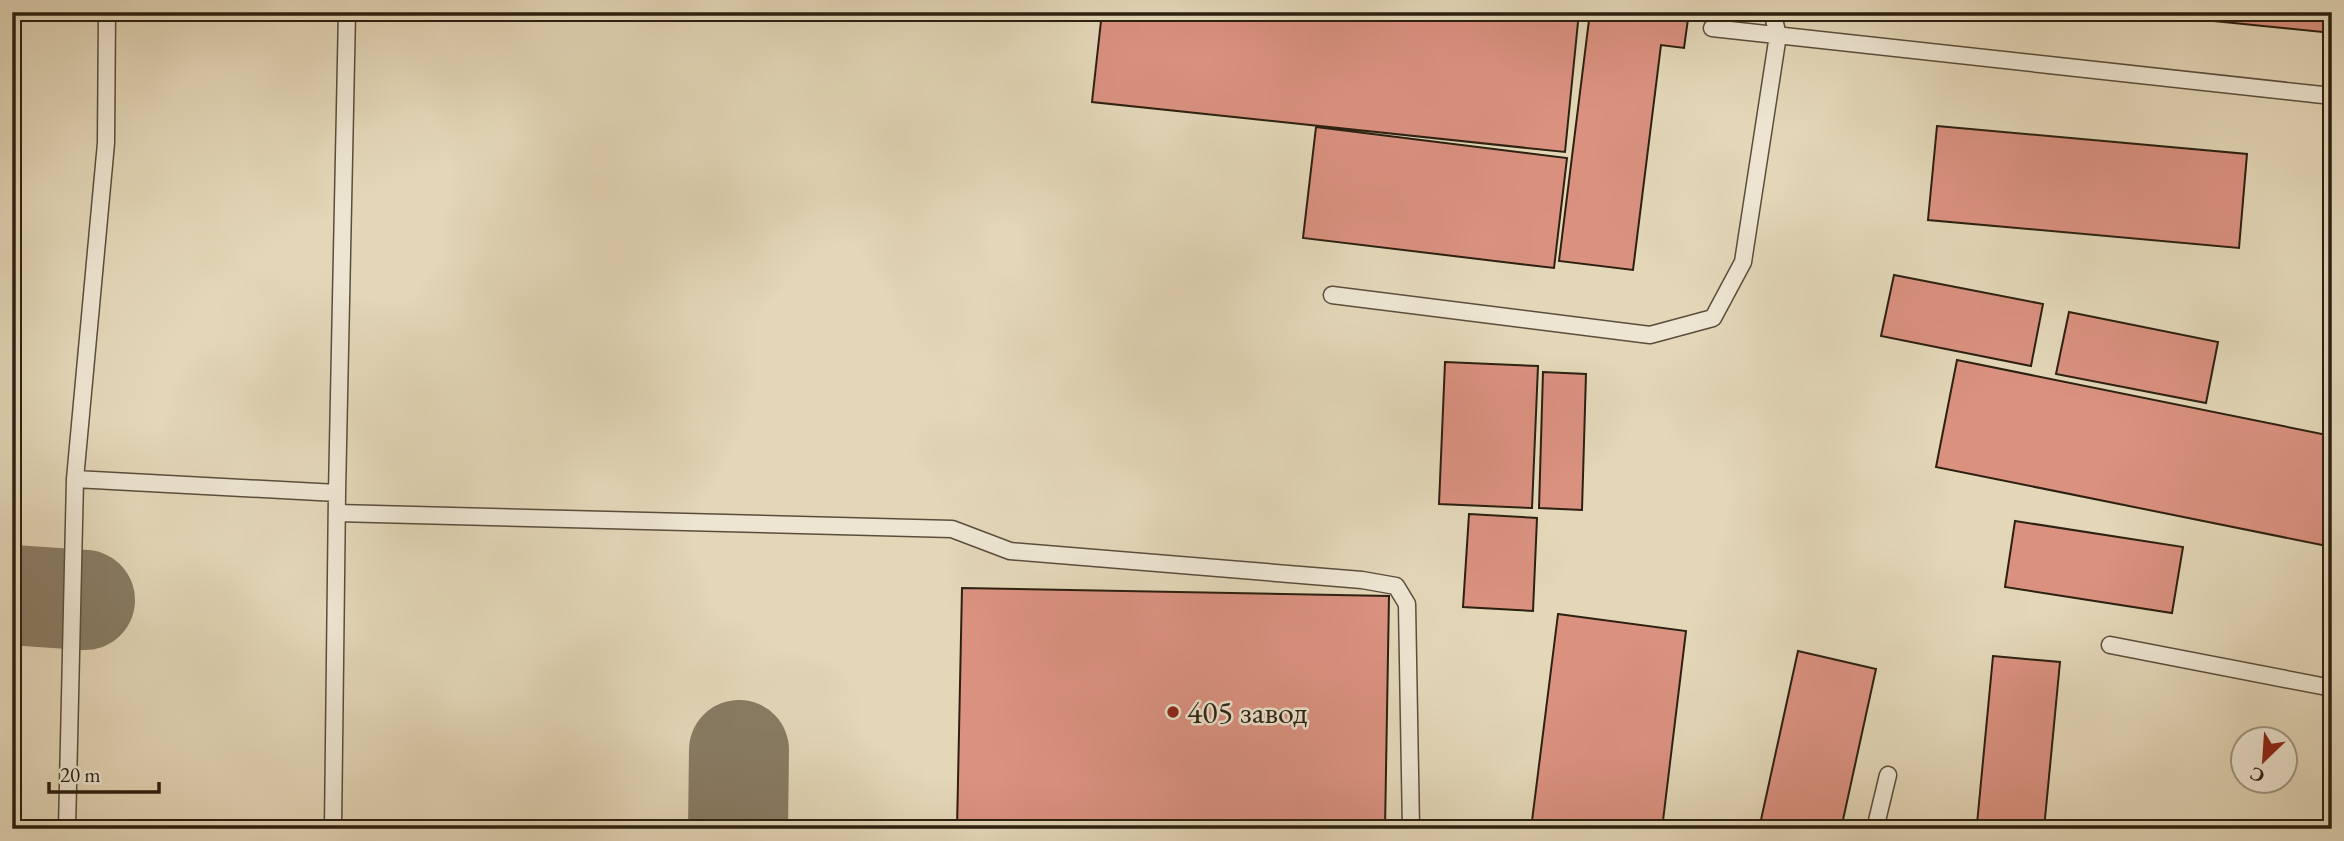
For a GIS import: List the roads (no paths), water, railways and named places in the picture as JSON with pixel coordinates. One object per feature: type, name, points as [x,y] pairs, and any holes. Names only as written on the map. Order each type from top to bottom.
[{"type":"lane","points":[[67,829],[75,479],[106,143],[107,12]]},
{"type":"lane","points":[[333,829],[346,12]]},
{"type":"lane","points":[[1332,295],[1650,334],[1713,318],[1743,262],[1778,35],[1772,12]]},
{"type":"lane","points":[[1712,28],[2332,96]]},
{"type":"lane","points":[[75,479],[337,493]]},
{"type":"lane","points":[[337,513],[952,529],[1010,551],[1362,580],[1396,586],[1407,604],[1411,829]]},
{"type":"lane","points":[[2110,645],[2332,688]]},
{"type":"lane","points":[[1875,829],[1888,775]]},
{"type":"place","name":"405 завод","points":[[1173,712]]}]
